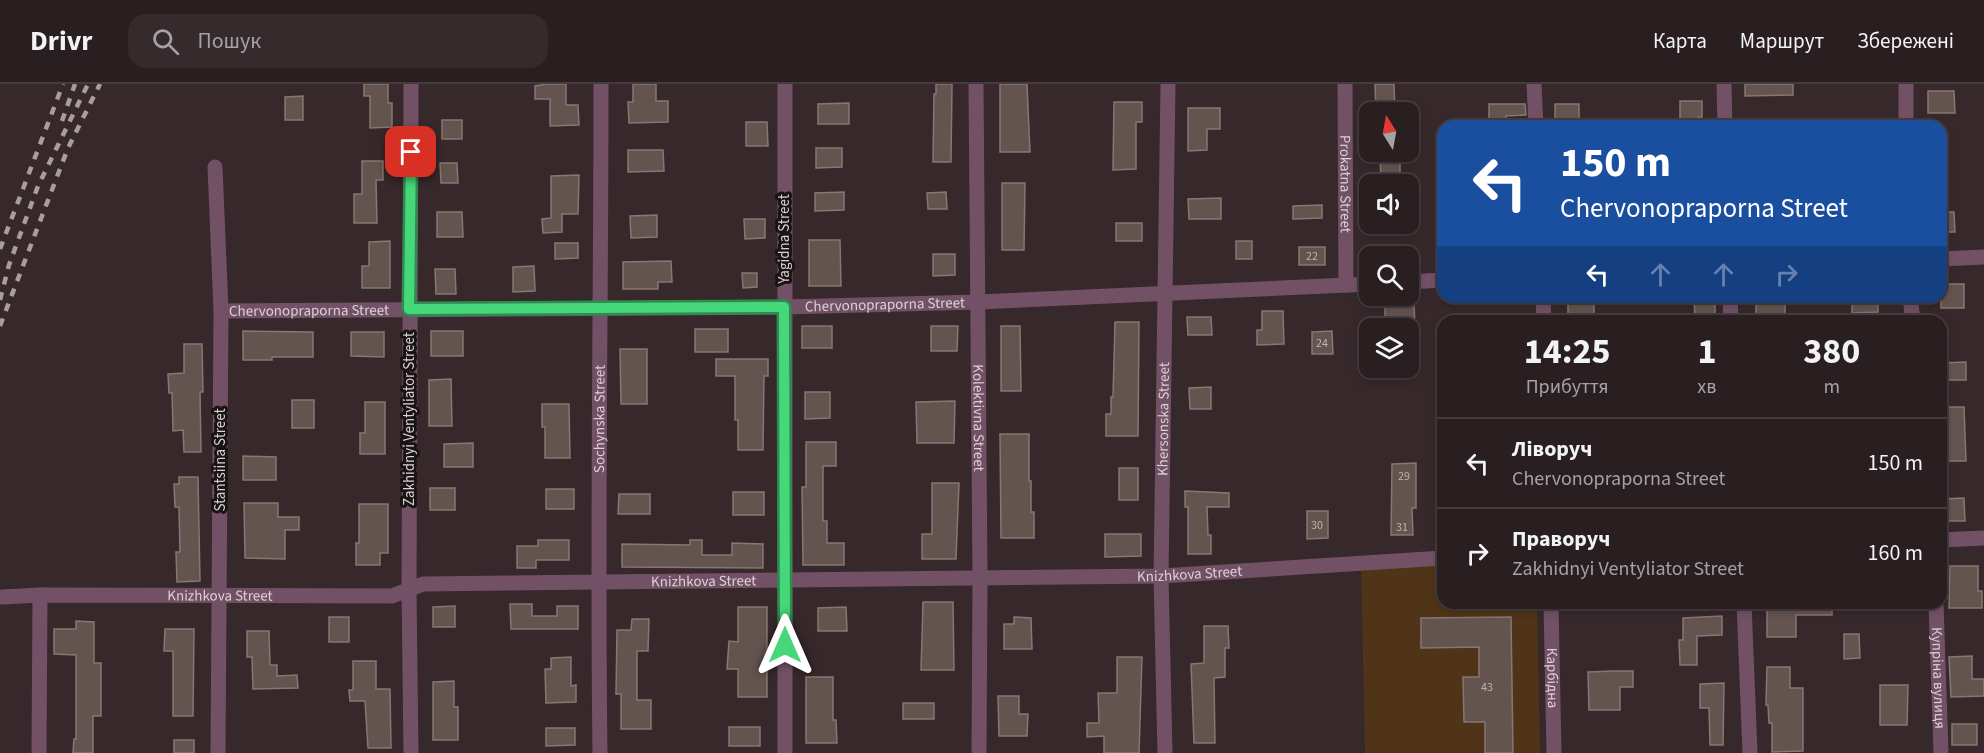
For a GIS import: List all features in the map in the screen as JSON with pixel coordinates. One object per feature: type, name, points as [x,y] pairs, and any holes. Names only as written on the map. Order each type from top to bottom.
[{"type":"street","name":"Zakhidnyi Ventyliator Street","points":[[411,84],[409,309],[411,753]]},
{"type":"street","name":"Sochynska Street","points":[[600,84],[601,307],[598,582],[600,753]]},
{"type":"street","name":"Yagidna Street","points":[[785,84],[785,753]]},
{"type":"street","name":"Kolektivna Street","points":[[976,84],[979,753]]},
{"type":"street","name":"Khersonska Street","points":[[1165,753],[1161,576],[1168,84]]},
{"type":"street","name":"Prokatna Street","points":[[1345,84],[1346,285]]},
{"type":"street","points":[[1534,84],[1536,120]]},
{"type":"street","points":[[1724,84],[1725,120]]},
{"type":"street","points":[[1906,84],[1906,120]]},
{"type":"street","name":"Stantsiina Street","points":[[215,167],[221,311],[218,753]]},
{"type":"street","points":[[1947,259],[1984,257]]},
{"type":"street","points":[[1419,281],[1437,280]]},
{"type":"street","name":"Chervonopraporna Street","points":[[221,311],[784,307],[978,302],[1359,284]]},
{"type":"street","points":[[1947,540],[1984,538]]},
{"type":"street","name":"Knizhkova Street","points":[[2,597],[40,595],[392,596],[423,584],[1161,576],[1437,558]]},
{"type":"street","points":[[39,753],[40,595]]},
{"type":"street","name":"Карбідна","points":[[1551,609],[1554,753]]},
{"type":"street","points":[[1744,609],[1750,753]]},
{"type":"street","name":"Купріна вулиця","points":[[1936,609],[1941,753]]},
{"type":"shaded area","points":[[1437,563],[1437,609],[1537,609],[1540,753],[1365,753],[1361,565]]},
{"type":"building","points":[[364,84],[388,84],[388,103],[392,103],[392,127],[370,128],[370,96],[364,96]]},
{"type":"building","points":[[566,84],[566,105],[578,105],[579,125],[550,126],[550,99],[535,99],[535,86]]},
{"type":"building","points":[[633,84],[656,84],[656,101],[668,101],[668,122],[629,123],[628,102],[633,102]]},
{"type":"building","points":[[936,84],[952,84],[951,162],[933,162]]},
{"type":"building","points":[[1000,84],[1027,84],[1030,152],[1000,152]]},
{"type":"building","points":[[1375,84],[1394,84],[1395,102],[1376,102]]},
{"type":"building","points":[[1745,84],[1793,84],[1793,95],[1745,96]]},
{"type":"building","points":[[1928,91],[1954,91],[1955,113],[1928,113]]},
{"type":"building","points":[[303,96],[303,120],[285,120],[285,97]]},
{"type":"building","points":[[1680,101],[1702,101],[1702,117],[1698,117],[1698,120],[1680,120]]},
{"type":"building","points":[[1114,102],[1142,102],[1142,122],[1136,122],[1136,169],[1113,170]]},
{"type":"building","points":[[849,103],[849,124],[818,124],[818,104]]},
{"type":"building","points":[[1489,104],[1525,104],[1526,115],[1506,116],[1506,120],[1489,120]]},
{"type":"building","points":[[1555,104],[1579,104],[1579,120],[1555,120]]},
{"type":"building","points":[[1188,108],[1220,108],[1220,129],[1207,129],[1207,150],[1188,151]]},
{"type":"building","points":[[442,120],[462,120],[462,139],[442,139]]},
{"type":"building","points":[[746,122],[767,122],[768,146],[746,146]]},
{"type":"building","points":[[816,148],[842,148],[842,167],[816,168]]},
{"type":"building","points":[[628,150],[663,150],[664,171],[628,172]]},
{"type":"building","points":[[362,161],[383,161],[383,180],[376,180],[377,223],[354,223],[354,194],[362,194]]},
{"type":"building","points":[[1380,162],[1400,162],[1400,174],[1381,174]]},
{"type":"building","points":[[440,163],[457,163],[458,183],[441,183]]},
{"type":"building","points":[[579,175],[578,214],[562,214],[562,232],[543,233],[542,219],[551,218],[551,176]]},
{"type":"building","points":[[1002,183],[1025,183],[1024,250],[1002,250]]},
{"type":"building","points":[[844,192],[844,210],[815,211],[815,193]]},
{"type":"building","points":[[946,192],[947,209],[928,209],[927,193]]},
{"type":"building","points":[[1221,198],[1221,219],[1189,219],[1188,199]]},
{"type":"building","points":[[1322,205],[1322,218],[1293,219],[1293,206]]},
{"type":"building","points":[[437,212],[462,212],[463,237],[437,237]]},
{"type":"building","points":[[1947,212],[1954,212],[1955,232],[1947,232]]},
{"type":"building","points":[[657,215],[657,237],[631,238],[630,216]]},
{"type":"building","points":[[744,219],[765,219],[765,238],[745,239]]},
{"type":"building","points":[[1116,223],[1142,223],[1142,241],[1116,241]]},
{"type":"building","points":[[809,240],[840,240],[841,286],[809,286]]},
{"type":"building","points":[[390,241],[390,288],[362,288],[362,266],[369,266],[369,242]]},
{"type":"building","points":[[1236,241],[1252,241],[1252,259],[1236,259]]},
{"type":"building","points":[[555,243],[578,243],[578,258],[555,259]]},
{"type":"building","points":[[1299,247],[1325,247],[1325,265],[1299,265]]},
{"type":"building","points":[[933,254],[955,254],[955,275],[933,276]]},
{"type":"building","points":[[671,261],[672,282],[658,282],[658,289],[623,289],[623,262]]},
{"type":"building","points":[[534,266],[535,291],[513,292],[513,267]]},
{"type":"building","points":[[435,269],[455,269],[456,294],[436,294]]},
{"type":"building","points":[[742,273],[757,273],[757,287],[743,288]]},
{"type":"building","points":[[1947,284],[1964,284],[1964,308],[1941,308],[1941,303],[1947,303]]},
{"type":"building","points":[[1568,303],[1594,303],[1594,315],[1568,315]]},
{"type":"building","points":[[1694,303],[1715,303],[1715,315],[1695,315]]},
{"type":"building","points":[[1756,303],[1785,303],[1785,315],[1756,315]]},
{"type":"building","points":[[1852,303],[1878,303],[1878,312],[1852,313]]},
{"type":"building","points":[[1385,306],[1414,306],[1415,318],[1385,318]]},
{"type":"building","points":[[1262,311],[1283,311],[1284,344],[1257,345],[1257,330],[1262,330]]},
{"type":"building","points":[[1187,317],[1211,317],[1212,335],[1188,335]]},
{"type":"building","points":[[1115,322],[1139,322],[1138,436],[1106,436],[1106,414],[1111,414],[1111,397],[1113,397]]},
{"type":"building","points":[[802,326],[832,326],[832,348],[802,348]]},
{"type":"building","points":[[931,326],[958,326],[957,351],[931,351]]},
{"type":"building","points":[[1001,326],[1020,326],[1021,391],[1001,391]]},
{"type":"building","points":[[695,329],[728,329],[728,352],[695,352]]},
{"type":"building","points":[[243,331],[313,332],[313,357],[243,360]]},
{"type":"building","points":[[431,331],[463,331],[463,356],[431,356]]},
{"type":"building","points":[[1332,331],[1333,354],[1312,354],[1312,332]]},
{"type":"building","points":[[351,332],[384,332],[384,357],[351,356]]},
{"type":"building","points":[[184,344],[202,344],[201,452],[184,452],[183,430],[173,431],[172,393],[169,393],[168,374],[184,373]]},
{"type":"building","points":[[620,349],[647,349],[647,404],[621,404]]},
{"type":"building","points":[[716,359],[768,359],[768,376],[764,376],[763,450],[738,450],[735,376],[716,376]]},
{"type":"building","points":[[1966,362],[1966,380],[1947,380],[1947,363]]},
{"type":"building","points":[[451,379],[452,426],[429,426],[429,380]]},
{"type":"building","points":[[1211,387],[1211,409],[1190,409],[1189,388]]},
{"type":"building","points":[[805,392],[830,392],[830,418],[805,419]]},
{"type":"building","points":[[292,400],[314,400],[314,428],[292,428]]},
{"type":"building","points":[[955,401],[954,443],[917,443],[916,402]]},
{"type":"building","points":[[365,402],[385,402],[385,454],[360,454],[360,433],[365,433]]},
{"type":"building","points":[[542,404],[569,404],[570,458],[545,458]]},
{"type":"building","points":[[1947,407],[1964,407],[1966,461],[1947,461]]},
{"type":"building","points":[[1000,434],[1029,434],[1029,481],[1031,481],[1031,512],[1034,512],[1034,538],[1001,538]]},
{"type":"building","points":[[806,442],[836,442],[836,466],[823,466],[823,521],[827,521],[827,543],[844,543],[844,565],[803,565],[802,487],[806,487]]},
{"type":"building","points":[[473,443],[473,467],[444,467],[444,444]]},
{"type":"building","points":[[243,456],[276,457],[276,480],[243,480]]},
{"type":"building","points":[[1416,463],[1416,508],[1412,508],[1413,535],[1391,535],[1392,464]]},
{"type":"building","points":[[1119,468],[1138,468],[1138,500],[1119,500]]},
{"type":"building","points":[[179,477],[198,477],[200,581],[177,582],[176,552],[180,552],[179,507],[175,507],[174,484],[179,484]]},
{"type":"building","points":[[932,483],[959,483],[956,559],[922,559],[922,534],[932,534]]},
{"type":"building","points":[[430,488],[455,488],[455,510],[430,510]]},
{"type":"building","points":[[546,489],[574,489],[574,509],[546,509]]},
{"type":"building","points":[[1185,491],[1229,493],[1229,507],[1207,507],[1211,554],[1188,554],[1188,507],[1185,507]]},
{"type":"building","points":[[733,492],[764,492],[764,515],[733,515]]},
{"type":"building","points":[[619,494],[650,494],[650,514],[618,514]]},
{"type":"building","points":[[1964,498],[1965,521],[1947,521],[1947,499]]},
{"type":"building","points":[[244,503],[278,503],[278,517],[299,517],[299,530],[285,530],[285,559],[245,558]]},
{"type":"building","points":[[359,504],[388,504],[388,553],[380,553],[380,565],[356,565],[356,543],[359,543]]},
{"type":"building","points":[[1307,511],[1328,511],[1328,538],[1307,539]]},
{"type":"building","points":[[1105,534],[1141,534],[1141,556],[1105,557]]},
{"type":"building","points":[[538,540],[569,540],[569,560],[536,560],[536,568],[517,568],[517,546],[538,546]]},
{"type":"building","points":[[690,540],[702,540],[702,555],[732,555],[732,543],[763,544],[763,568],[622,567],[622,544],[690,545]]},
{"type":"building","points":[[1950,566],[1978,566],[1978,591],[1982,591],[1982,608],[1949,608]]},
{"type":"building","points":[[923,602],[953,602],[954,670],[921,670]]},
{"type":"building","points":[[510,604],[532,604],[532,616],[557,616],[557,606],[578,606],[578,629],[511,629]]},
{"type":"building","points":[[455,606],[455,627],[433,627],[433,607]]},
{"type":"building","points":[[738,607],[767,607],[767,697],[738,697],[738,669],[727,669],[729,641],[738,642]]},
{"type":"building","points":[[846,607],[847,631],[818,631],[818,608]]},
{"type":"building","points":[[1767,609],[1832,609],[1832,615],[1796,615],[1796,637],[1767,637]]},
{"type":"building","points":[[1722,616],[1722,635],[1697,636],[1697,665],[1680,665],[1679,640],[1683,640],[1683,618]]},
{"type":"building","points":[[329,617],[349,617],[349,642],[329,642]]},
{"type":"building","points":[[1014,617],[1031,618],[1032,649],[1004,649],[1004,624],[1014,624]]},
{"type":"building","points":[[1511,617],[1513,753],[1485,753],[1485,722],[1464,722],[1463,677],[1479,677],[1479,647],[1421,648],[1421,618]]},
{"type":"building","points":[[632,619],[649,619],[648,651],[637,651],[637,700],[651,700],[651,729],[621,729],[621,694],[616,694],[617,630],[631,630]]},
{"type":"building","points":[[76,621],[94,622],[94,663],[101,663],[101,716],[93,716],[93,753],[73,753],[74,739],[76,739],[76,655],[54,654],[54,629],[76,629]]},
{"type":"building","points":[[1204,626],[1228,626],[1229,648],[1225,648],[1225,677],[1214,678],[1215,743],[1194,743],[1191,664],[1204,663]]},
{"type":"building","points":[[165,629],[194,629],[193,716],[173,716],[173,651],[164,651]]},
{"type":"building","points":[[247,631],[269,631],[270,665],[277,665],[277,676],[297,675],[298,688],[253,689],[252,657],[247,657]]},
{"type":"building","points":[[1844,634],[1859,634],[1860,658],[1844,659]]},
{"type":"building","points":[[1972,656],[1972,679],[1984,679],[1984,696],[1951,697],[1949,657]]},
{"type":"building","points":[[571,657],[571,686],[576,685],[576,702],[546,703],[545,669],[551,669],[551,658]]},
{"type":"building","points":[[1117,657],[1142,657],[1139,753],[1104,753],[1104,736],[1087,737],[1087,723],[1099,723],[1098,693],[1117,693]]},
{"type":"building","points":[[353,661],[376,661],[376,689],[390,689],[391,748],[368,748],[365,701],[350,701],[349,690],[353,690]]},
{"type":"building","points":[[1767,667],[1790,667],[1790,688],[1803,688],[1803,751],[1772,752],[1772,723],[1769,723],[1768,705],[1766,705]]},
{"type":"building","points":[[1633,671],[1633,687],[1620,687],[1620,710],[1589,710],[1588,672]]},
{"type":"building","points":[[806,677],[833,677],[833,720],[836,720],[837,743],[806,743]]},
{"type":"building","points":[[454,681],[454,707],[458,707],[458,740],[433,740],[433,682]]},
{"type":"building","points":[[1724,683],[1723,745],[1710,745],[1709,708],[1700,708],[1700,684]]},
{"type":"building","points":[[1880,685],[1908,685],[1907,725],[1880,725]]},
{"type":"building","points":[[998,696],[1019,696],[1019,714],[1028,714],[1027,736],[999,736]]},
{"type":"building","points":[[903,703],[934,703],[934,719],[903,719]]},
{"type":"building","points":[[1952,724],[1977,724],[1977,745],[1952,745]]},
{"type":"building","points":[[729,727],[760,727],[760,746],[729,746]]},
{"type":"building","points":[[546,728],[575,728],[575,745],[546,746]]},
{"type":"building","points":[[174,740],[194,740],[194,753],[174,753]]},
{"type":"railway","points":[[0,249],[63,84]]},
{"type":"railway","points":[[62,121],[75,84]]},
{"type":"railway","points":[[0,300],[9,265],[38,186],[88,84]]},
{"type":"railway","points":[[0,326],[68,148],[100,84]]},
{"type":"route","points":[[411,152],[409,309],[784,307],[785,645]]}]
